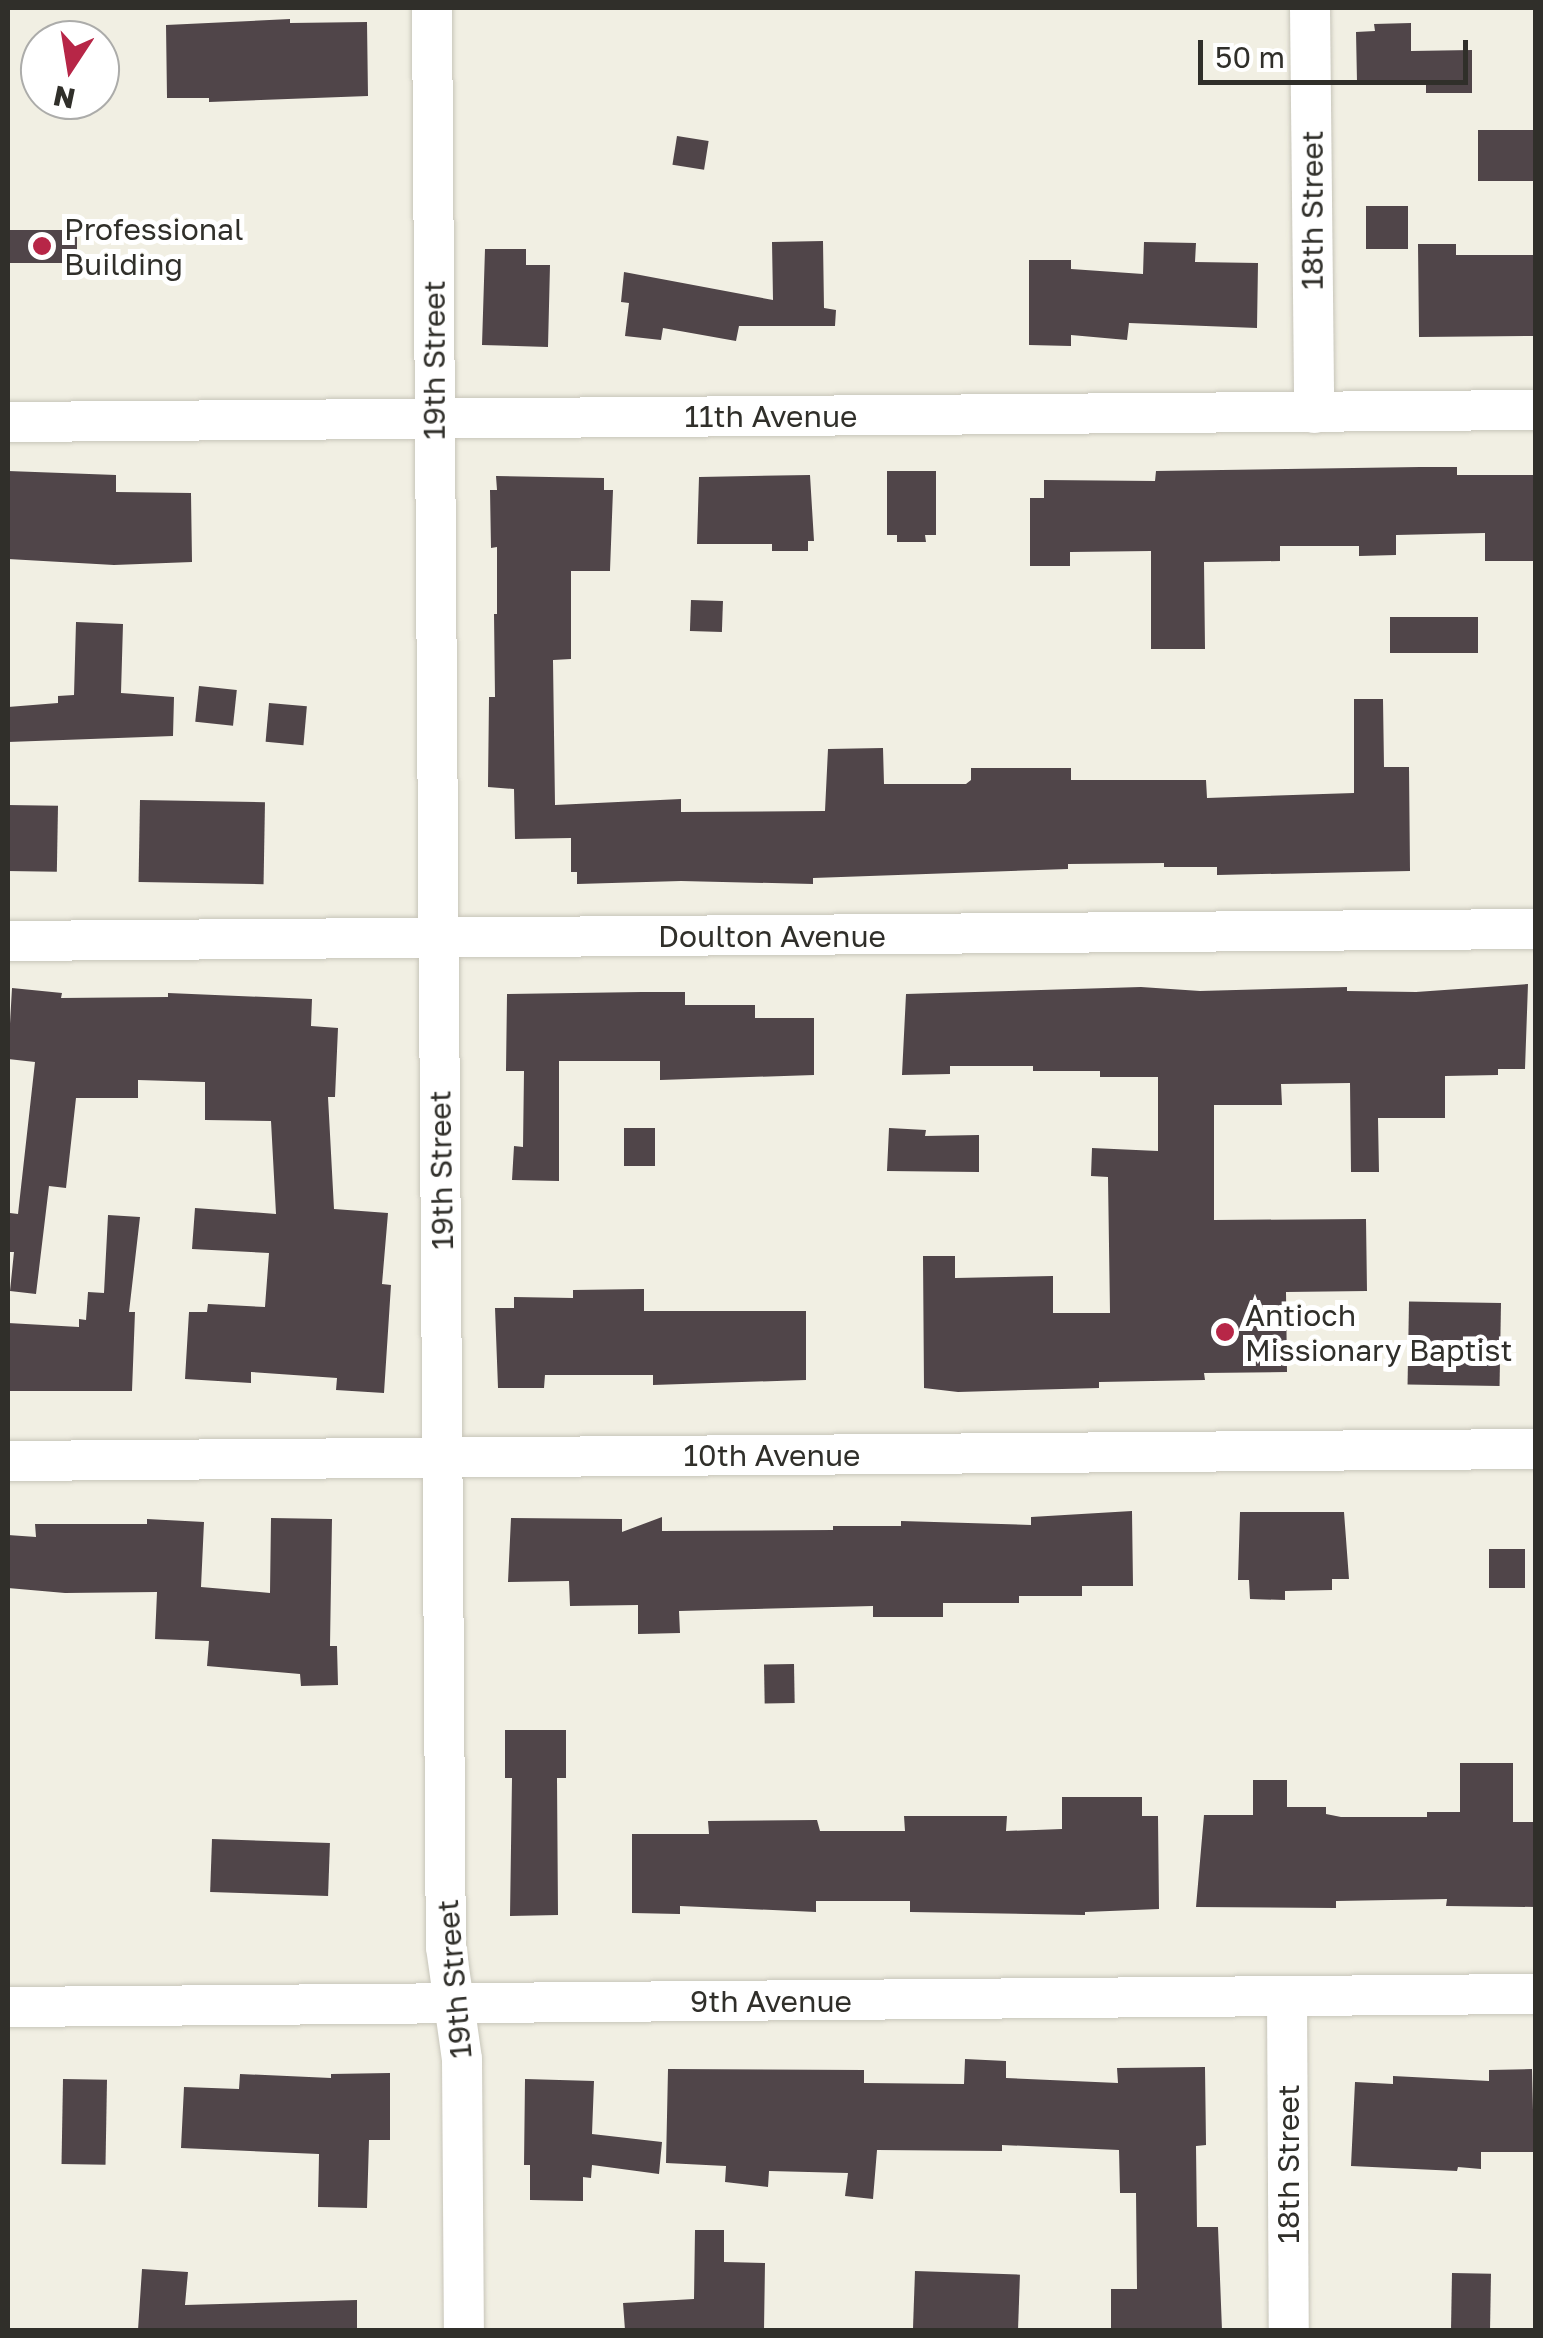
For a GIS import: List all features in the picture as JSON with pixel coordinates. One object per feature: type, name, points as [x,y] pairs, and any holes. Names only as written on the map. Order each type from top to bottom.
[{"type":"street","name":"19th Street","points":[[432,8],[446,1947],[462,2059],[464,2330]]},
{"type":"street","name":"18th Street","points":[[1310,8],[1314,412]]},
{"type":"street","name":"11th Avenue","points":[[8,422],[1536,410]]},
{"type":"street","name":"Doulton Avenue","points":[[8,942],[1536,929]]},
{"type":"street","name":"10th Avenue","points":[[8,1461],[1536,1449]]},
{"type":"street","name":"9th Avenue","points":[[8,2007],[1536,1994]]},
{"type":"street","name":"18th Street","points":[[1287,1996],[1289,2330]]},
{"type":"building","points":[[290,19],[290,23],[367,22],[368,96],[209,102],[209,98],[167,98],[166,25]]},
{"type":"building","points":[[1411,23],[1411,51],[1472,50],[1472,93],[1426,93],[1426,82],[1357,82],[1356,32],[1375,31],[1374,24]]},
{"type":"building","points":[[1478,130],[1536,130],[1536,181],[1478,181]]},
{"type":"building","points":[[677,136],[709,141],[704,170],[672,165]]},
{"type":"building","points":[[1366,206],[1408,206],[1408,249],[1366,249]]},
{"type":"building","points":[[8,230],[77,230],[77,263],[8,263]]},
{"type":"building","points":[[823,241],[824,308],[836,310],[835,326],[739,326],[736,341],[663,328],[661,340],[625,336],[629,303],[621,302],[624,272],[773,300],[772,242]]},
{"type":"building","points":[[1144,242],[1196,243],[1195,262],[1258,263],[1257,328],[1129,323],[1127,340],[1071,335],[1071,346],[1029,345],[1029,260],[1071,260],[1071,269],[1143,274]]},
{"type":"building","points":[[1418,244],[1456,244],[1456,255],[1536,255],[1536,336],[1419,337]]},
{"type":"building","points":[[485,249],[526,249],[526,265],[550,265],[548,347],[482,345]]},
{"type":"building","points":[[1457,467],[1457,475],[1536,475],[1536,561],[1485,561],[1485,533],[1396,535],[1396,555],[1359,556],[1359,546],[1280,546],[1280,561],[1204,562],[1205,649],[1151,649],[1151,551],[1070,552],[1070,566],[1030,566],[1030,498],[1044,498],[1044,480],[1155,481],[1156,471]]},
{"type":"building","points":[[8,471],[116,475],[116,492],[191,493],[192,562],[114,565],[8,559]]},
{"type":"building","points":[[887,471],[936,471],[936,535],[925,535],[926,542],[897,542],[897,535],[887,535]]},
{"type":"building","points":[[810,475],[814,541],[808,541],[808,551],[772,551],[772,544],[697,544],[699,477]]},
{"type":"building","points":[[496,476],[604,478],[604,490],[613,490],[610,571],[571,571],[571,659],[553,660],[555,805],[681,799],[681,812],[825,811],[828,749],[883,748],[884,784],[966,784],[971,780],[971,768],[1071,768],[1071,780],[1206,780],[1207,798],[1354,793],[1354,699],[1383,699],[1384,767],[1409,767],[1410,871],[1217,875],[1217,867],[1164,867],[1164,863],[1068,864],[1068,869],[813,878],[813,884],[577,884],[577,872],[571,872],[571,838],[515,839],[514,789],[488,787],[489,697],[495,697],[497,614],[497,547],[491,548],[490,490],[497,490]]},
{"type":"building","points":[[691,600],[723,601],[722,632],[690,631]]},
{"type":"building","points":[[1390,617],[1478,617],[1478,653],[1390,653]]},
{"type":"building","points":[[76,622],[123,624],[121,693],[174,697],[173,736],[8,742],[8,707],[58,703],[58,696],[74,695]]},
{"type":"building","points":[[199,686],[237,690],[233,726],[195,722]]},
{"type":"building","points":[[269,703],[307,706],[303,745],[266,742]]},
{"type":"building","points":[[140,800],[265,802],[264,884],[139,882]]},
{"type":"building","points":[[8,805],[58,806],[57,872],[8,871]]},
{"type":"building","points":[[1528,984],[1525,1069],[1498,1069],[1498,1075],[1445,1076],[1445,1118],[1378,1118],[1379,1172],[1351,1172],[1350,1083],[1281,1084],[1282,1105],[1214,1105],[1214,1220],[1366,1219],[1367,1291],[1286,1292],[1287,1372],[1204,1373],[1205,1380],[1099,1382],[1099,1388],[958,1392],[924,1388],[923,1256],[955,1256],[955,1278],[1053,1276],[1053,1313],[1110,1313],[1108,1177],[1091,1176],[1092,1148],[1158,1151],[1158,1077],[1100,1077],[1100,1071],[1033,1071],[1033,1066],[950,1066],[950,1074],[902,1075],[906,994],[1141,987],[1200,991],[1347,987],[1347,991],[1416,992]]},
{"type":"building","points":[[12,988],[62,993],[61,998],[168,997],[168,993],[312,999],[311,1026],[338,1028],[335,1097],[328,1097],[334,1209],[388,1213],[382,1284],[391,1285],[384,1393],[336,1390],[337,1378],[251,1372],[251,1383],[185,1379],[189,1312],[207,1312],[208,1304],[265,1307],[269,1253],[192,1249],[195,1208],[276,1214],[271,1121],[205,1120],[205,1082],[138,1080],[138,1098],[76,1098],[66,1188],[49,1186],[36,1294],[10,1291],[14,1252],[8,1252],[10,1213],[18,1214],[35,1062],[8,1059]]},
{"type":"building","points":[[685,992],[685,1005],[755,1005],[755,1018],[814,1018],[814,1075],[660,1080],[660,1061],[559,1061],[559,1181],[512,1180],[514,1146],[523,1147],[524,1071],[506,1071],[507,994]]},
{"type":"building","points":[[624,1128],[655,1128],[655,1166],[624,1166]]},
{"type":"building","points":[[889,1128],[926,1130],[925,1136],[979,1135],[979,1172],[887,1171]]},
{"type":"building","points":[[108,1215],[140,1217],[129,1312],[135,1312],[132,1391],[8,1391],[8,1323],[79,1327],[79,1319],[86,1320],[88,1292],[104,1293]]},
{"type":"building","points":[[644,1289],[644,1311],[806,1311],[806,1380],[653,1385],[653,1375],[545,1375],[544,1388],[498,1388],[495,1308],[514,1308],[514,1297],[573,1298],[573,1290]]},
{"type":"building","points":[[1409,1301],[1501,1303],[1500,1386],[1408,1384]]},
{"type":"building","points":[[1132,1511],[1133,1586],[1082,1586],[1082,1596],[1019,1596],[1019,1603],[943,1603],[943,1617],[873,1617],[873,1606],[679,1611],[680,1633],[638,1634],[638,1605],[570,1606],[569,1581],[508,1582],[511,1518],[622,1519],[622,1532],[662,1517],[662,1531],[833,1530],[833,1526],[901,1526],[901,1521],[1031,1525],[1031,1517]]},
{"type":"building","points":[[1240,1512],[1344,1512],[1349,1579],[1332,1579],[1332,1590],[1285,1591],[1285,1600],[1250,1599],[1249,1580],[1238,1580]]},
{"type":"building","points":[[271,1518],[332,1519],[330,1646],[337,1646],[338,1685],[301,1686],[300,1674],[207,1666],[209,1641],[155,1639],[157,1592],[65,1593],[8,1588],[8,1535],[36,1537],[35,1524],[147,1524],[147,1519],[204,1522],[201,1587],[270,1593]]},
{"type":"building","points":[[1489,1549],[1525,1549],[1525,1588],[1489,1588]]},
{"type":"building","points":[[794,1664],[795,1703],[765,1704],[764,1665]]},
{"type":"building","points":[[505,1730],[566,1730],[566,1778],[557,1778],[558,1915],[510,1916],[512,1778],[505,1778]]},
{"type":"building","points":[[1460,1763],[1513,1763],[1513,1822],[1536,1822],[1536,1907],[1446,1906],[1447,1899],[1336,1901],[1336,1908],[1196,1907],[1204,1815],[1253,1815],[1253,1780],[1287,1780],[1287,1807],[1326,1807],[1326,1814],[1341,1817],[1427,1817],[1427,1812],[1460,1812]]},
{"type":"building","points":[[1062,1797],[1142,1797],[1142,1816],[1158,1816],[1159,1909],[1085,1915],[910,1912],[910,1901],[816,1901],[816,1912],[680,1906],[680,1914],[632,1913],[632,1834],[709,1834],[708,1821],[817,1820],[820,1831],[905,1831],[904,1816],[1007,1816],[1006,1831],[1062,1829]]},
{"type":"building","points":[[212,1839],[330,1843],[328,1896],[210,1892]]},
{"type":"building","points":[[965,2059],[1006,2061],[1006,2078],[1118,2083],[1117,2068],[1205,2067],[1206,2145],[1196,2146],[1197,2227],[1218,2227],[1222,2330],[1111,2330],[1111,2289],[1137,2289],[1136,2193],[1120,2193],[1119,2150],[1002,2145],[1002,2151],[877,2150],[873,2199],[845,2196],[848,2173],[769,2171],[768,2187],[725,2182],[726,2166],[666,2163],[668,2069],[864,2070],[864,2083],[964,2084]]},
{"type":"building","points":[[1532,2069],[1534,2152],[1481,2152],[1481,2169],[1458,2167],[1457,2171],[1351,2166],[1355,2082],[1393,2084],[1393,2076],[1489,2081],[1489,2070]]},
{"type":"building","points":[[390,2073],[390,2140],[369,2140],[367,2208],[318,2207],[319,2154],[181,2148],[184,2087],[239,2089],[240,2074],[331,2078],[331,2074]]},
{"type":"building","points":[[63,2079],[107,2080],[106,2165],[62,2164]]},
{"type":"building","points":[[525,2079],[594,2081],[592,2134],[662,2142],[659,2174],[592,2165],[591,2178],[583,2177],[583,2201],[530,2200],[530,2165],[524,2165]]},
{"type":"building","points":[[695,2230],[724,2230],[724,2262],[765,2263],[764,2330],[625,2330],[623,2303],[694,2299]]},
{"type":"building","points":[[142,2269],[188,2272],[185,2305],[357,2300],[357,2330],[138,2330]]},
{"type":"building","points":[[915,2271],[1020,2275],[1018,2330],[913,2330]]},
{"type":"building","points":[[1452,2273],[1491,2274],[1490,2330],[1451,2330]]},
{"type":"place","name":"Professional Building","points":[[42,246]]},
{"type":"place","name":"Antioch Missionary Baptist","points":[[1225,1332]]}]
